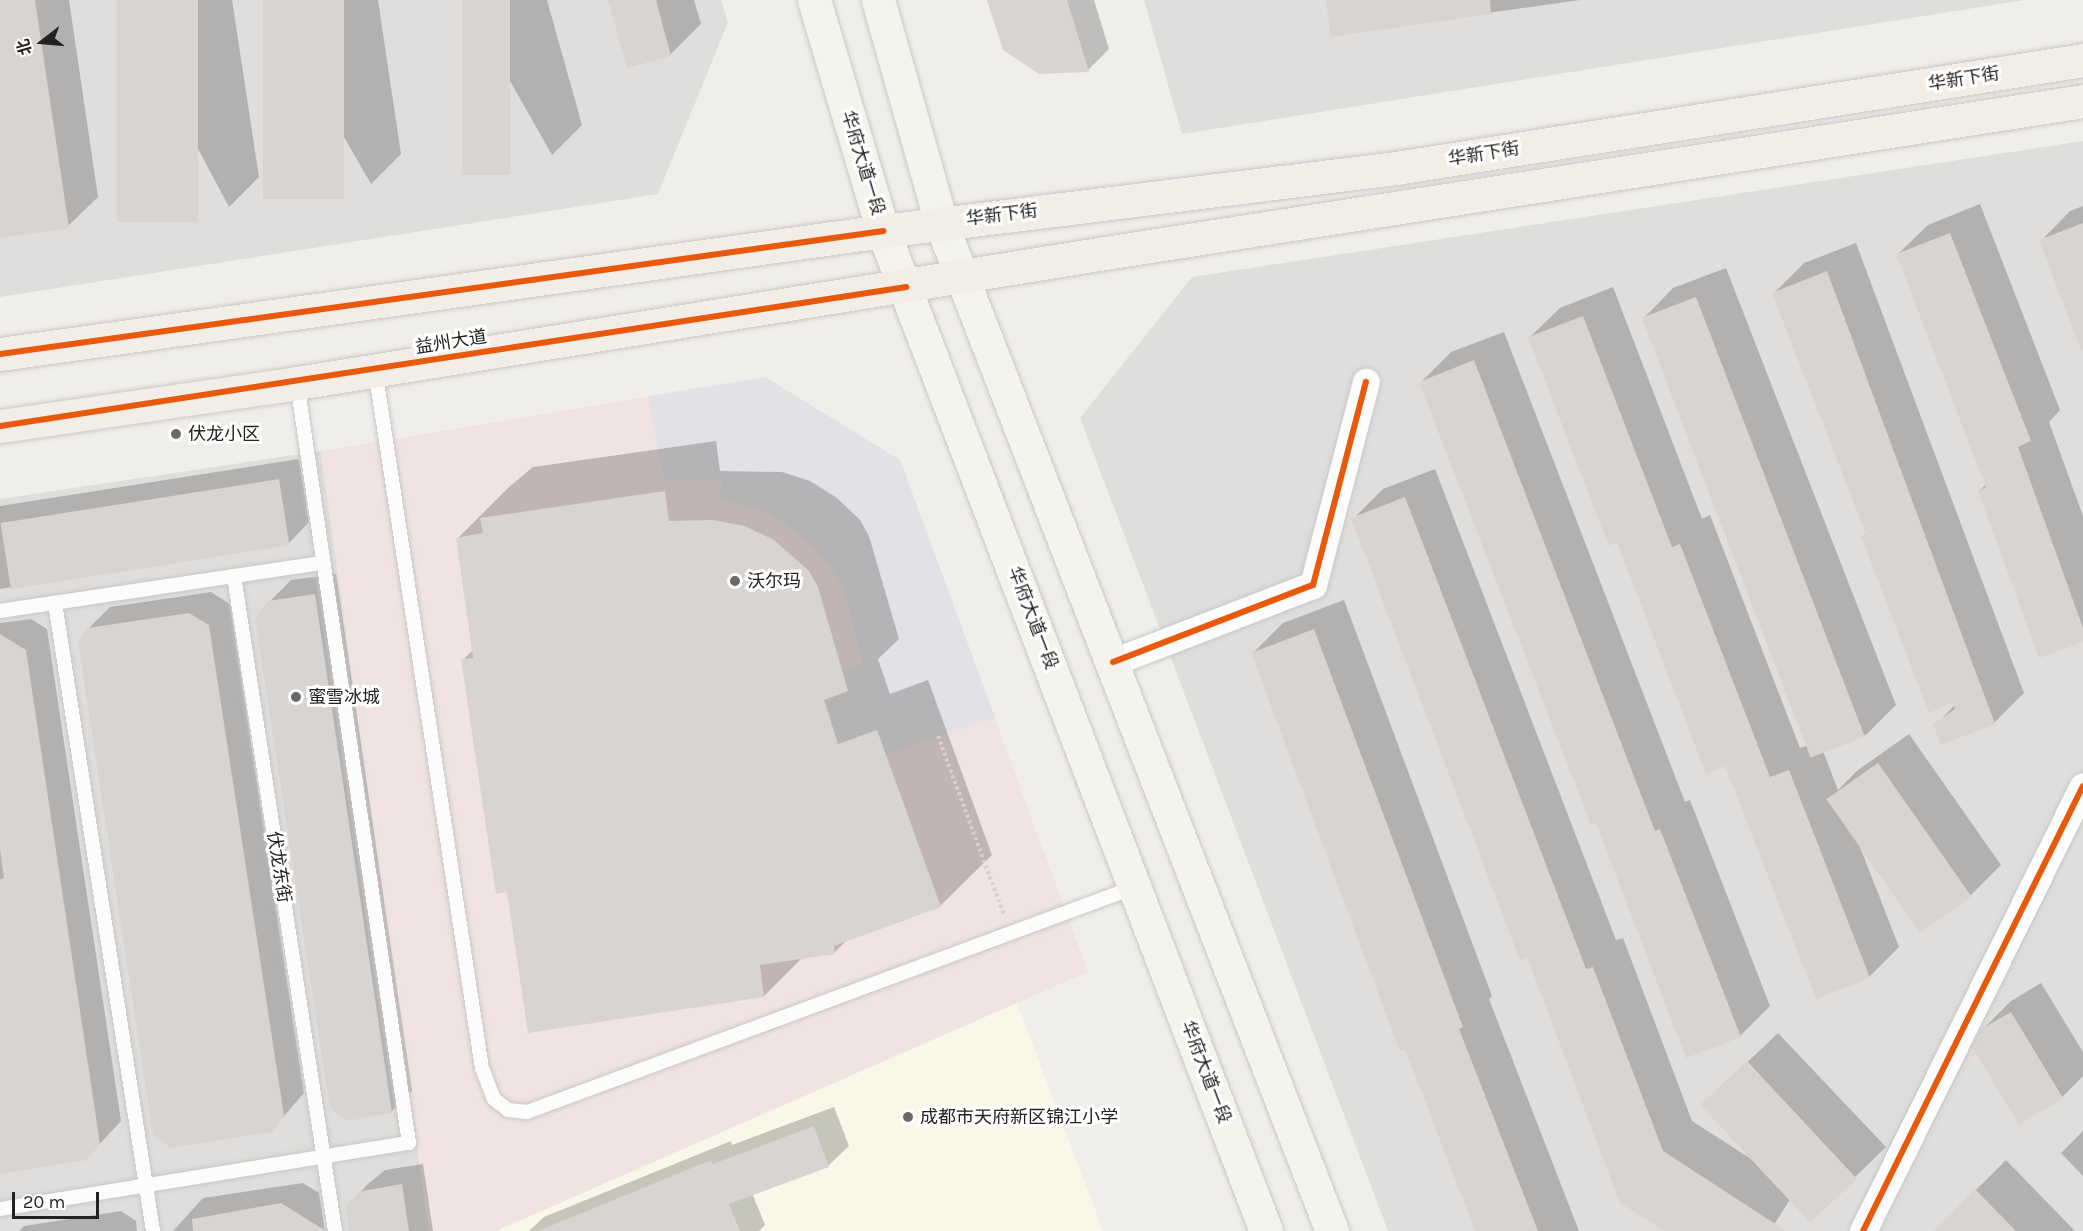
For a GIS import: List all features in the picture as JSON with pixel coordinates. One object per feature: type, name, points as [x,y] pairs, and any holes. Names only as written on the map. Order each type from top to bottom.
[{"type":"main road","name":"华府大道一段","points":[[814,0],[883,231],[1266,1231]]},
{"type":"main road","points":[[878,0],[941,223],[965,276],[1332,1231]]},
{"type":"main road","name":"华新下街","points":[[883,231],[1396,168],[2083,60]]},
{"type":"main road","name":"益州大道","points":[[0,426],[297,384],[374,369],[2083,101]]},
{"type":"main road","points":[[0,354],[883,231]]},
{"type":"street","points":[[1113,662],[1313,585],[1366,382]]},
{"type":"street","points":[[1863,1231],[2083,786]]},
{"type":"lane","points":[[374,369],[482,1068],[494,1100],[508,1110],[527,1112],[1136,887]]},
{"type":"lane","points":[[0,1209],[409,1143],[297,384]]},
{"type":"lane","points":[[0,611],[323,563]]},
{"type":"lane","name":"伏龙东街","points":[[234,576],[335,1231]]},
{"type":"lane","points":[[55,603],[153,1231]]},
{"type":"path","points":[[938,736],[1010,933]]},
{"type":"shaded area","points":[[0,0],[721,0],[728,22],[658,194],[0,297]]},
{"type":"shaded area","points":[[1144,0],[2024,0],[1182,134]]},
{"type":"shaded area","points":[[2083,141],[2083,1231],[1388,1231],[1080,418],[1192,277]]},
{"type":"shaded area","points":[[765,377],[900,460],[1088,972],[496,1231],[429,1231],[321,451]]},
{"type":"shaded area","points":[[765,377],[900,460],[995,717],[886,755],[877,730],[838,744],[824,700],[848,691],[842,669],[863,664],[843,588],[830,567],[812,545],[770,513],[720,499],[722,479],[664,481],[648,396]]},
{"type":"shaded area","points":[[321,451],[429,1231],[0,1231],[0,499]]},
{"type":"shaded area","name":"成都市天府新区锦江小学","points":[[1017,1003],[1103,1231],[496,1231]]},
{"type":"building","points":[[0,0],[35,0],[69,228],[0,238]]},
{"type":"building","points":[[117,0],[198,0],[198,222],[117,222]]},
{"type":"building","points":[[263,0],[344,0],[344,199],[263,199]]},
{"type":"building","points":[[462,0],[510,0],[510,175],[462,175]]},
{"type":"building","points":[[608,0],[656,0],[671,56],[627,68]]},
{"type":"building","points":[[987,0],[1067,0],[1089,72],[1039,74],[1003,50]]},
{"type":"building","points":[[1326,0],[1490,0],[1491,14],[1331,37]]},
{"type":"building","points":[[2083,223],[2083,349],[2081,350],[2039,240]]},
{"type":"building","points":[[1950,233],[2031,441],[2018,447],[2083,628],[2083,642],[2039,658],[1978,491],[1986,487],[1896,254]]},
{"type":"building","points":[[1827,271],[1995,724],[1941,745],[1933,724],[1955,709],[1953,703],[1929,713],[1861,536],[1866,534],[1772,293]]},
{"type":"building","points":[[1696,297],[1865,737],[1811,758],[1642,318]]},
{"type":"building","points":[[1583,316],[1672,547],[1680,544],[1770,777],[1789,770],[1870,978],[1816,999],[1725,766],[1706,774],[1617,542],[1609,546],[1528,337]]},
{"type":"building","points":[[1474,360],[1655,831],[1660,829],[1741,1037],[1686,1058],[1596,823],[1591,825],[1419,382]]},
{"type":"building","points":[[279,479],[289,545],[11,589],[0,523]]},
{"type":"building","points":[[665,491],[669,521],[713,520],[745,526],[774,540],[809,571],[818,587],[848,691],[824,700],[838,744],[877,730],[941,907],[834,946],[835,954],[760,965],[764,997],[528,1033],[507,892],[496,894],[461,659],[473,658],[456,538],[483,533],[480,518]]},
{"type":"building","points":[[1405,497],[1586,969],[1593,967],[1663,1151],[1786,1231],[1664,1231],[1620,1203],[1527,957],[1520,960],[1351,518]]},
{"type":"building","points":[[315,594],[392,1113],[347,1121],[330,1108],[255,618],[268,601]]},
{"type":"building","points":[[189,613],[209,625],[284,1116],[272,1132],[171,1148],[153,1135],[78,642],[87,628]]},
{"type":"building","points":[[1314,629],[1463,1027],[1459,1029],[1538,1231],[1475,1231],[1405,1049],[1400,1051],[1251,653]]},
{"type":"building","points":[[0,634],[26,650],[100,1144],[87,1160],[0,1174],[0,879],[4,878],[0,850]]},
{"type":"building","points":[[1878,763],[1971,897],[1920,933],[1826,799]]},
{"type":"building","points":[[2011,1012],[2063,1098],[2019,1125],[1972,1046],[1980,1030]]},
{"type":"building","points":[[1747,1061],[1857,1179],[1810,1222],[1700,1105]]},
{"type":"building","points":[[814,1126],[829,1167],[729,1204],[740,1231],[538,1231],[711,1160],[713,1164]]},
{"type":"building","points":[[402,1184],[409,1231],[349,1231],[345,1205],[362,1191]]},
{"type":"building","points":[[1975,1189],[2016,1231],[1934,1231]]},
{"type":"building","points":[[281,1203],[326,1231],[193,1231],[192,1219]]},
{"type":"cycle path","points":[[0,354],[883,231]]},
{"type":"cycle path","points":[[0,426],[906,287]]},
{"type":"cycle path","points":[[1113,662],[1313,585],[1366,382]]},
{"type":"cycle path","points":[[1863,1231],[2083,786]]},
{"type":"place","name":"伏龙小区","points":[[176,434]]},
{"type":"place","name":"沃尔玛","points":[[735,581]]},
{"type":"place","name":"蜜雪冰城","points":[[296,697]]},
{"type":"place","name":"成都市天府新区锦江小学","points":[[908,1117]]}]
